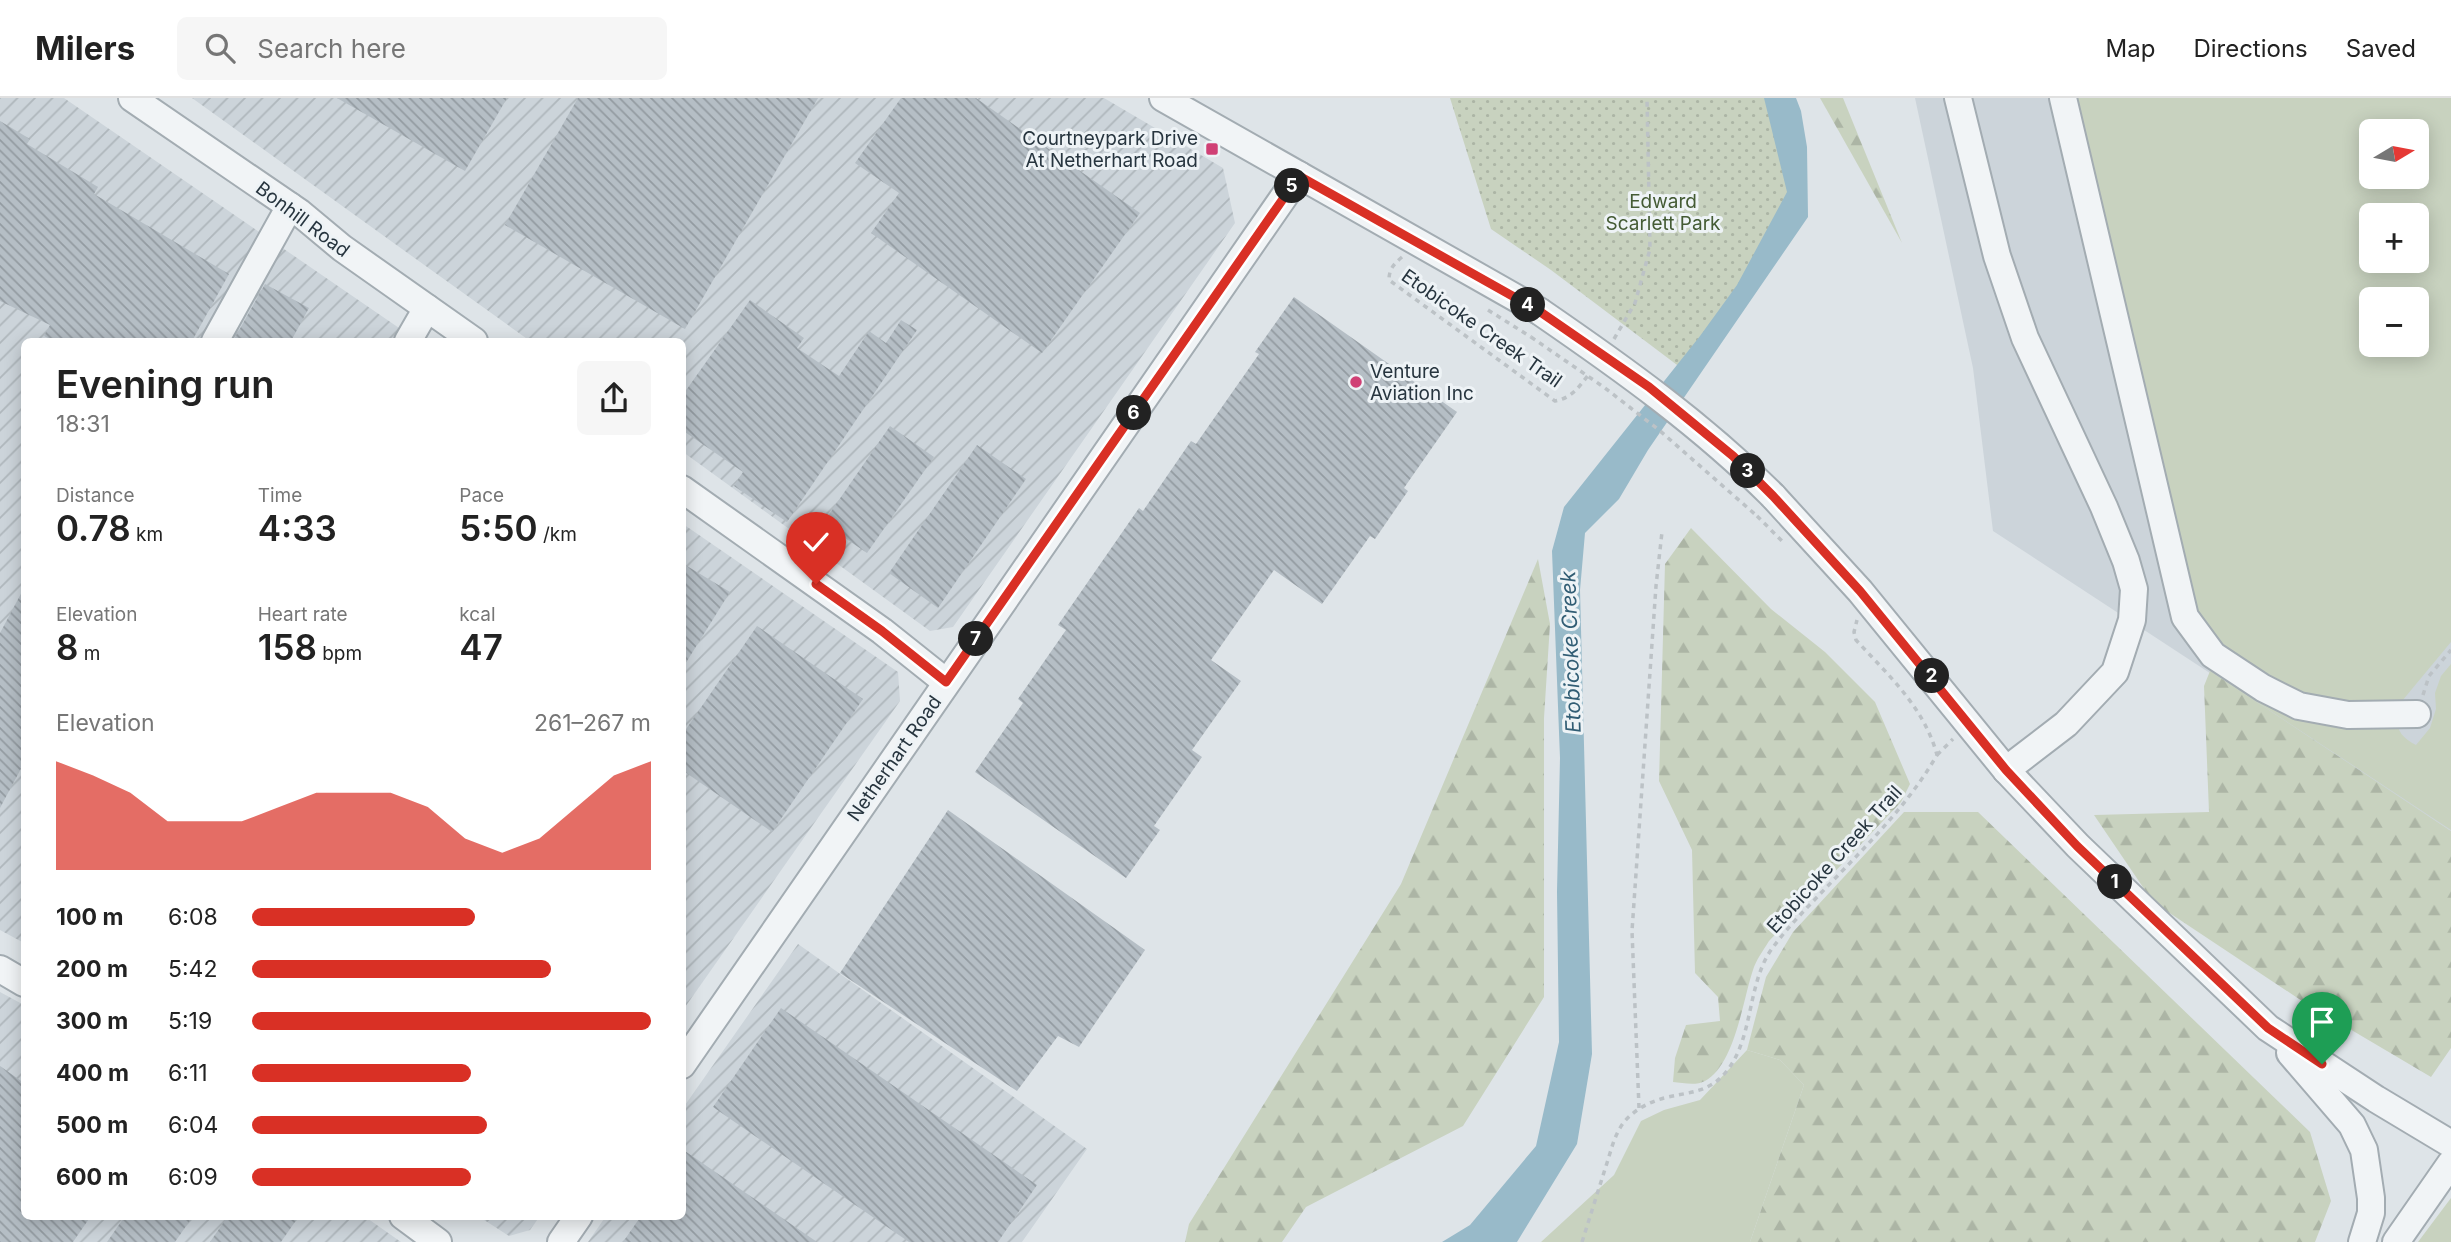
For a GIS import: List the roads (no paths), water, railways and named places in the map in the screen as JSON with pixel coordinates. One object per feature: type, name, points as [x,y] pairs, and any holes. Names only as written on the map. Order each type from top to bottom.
[{"type":"street","name":"Bonhill Road","points":[[132,98],[290,206],[342,248],[470,338]]},
{"type":"street","points":[[1163,98],[1539,311],[1649,387],[1733,456],[1765,506],[1860,591],[2006,770],[2077,846],[2268,1028],[2352,1125],[2364,1150],[2371,1198],[2371,1213],[2362,1242]]},
{"type":"street","points":[[1958,98],[1997,256],[2025,338],[2104,508],[2126,561],[2134,589],[2132,620],[2115,672],[2066,724],[2006,770]]},
{"type":"street","points":[[2063,98],[2185,617],[2213,655],[2263,688],[2299,706],[2348,715],[2417,714]]},
{"type":"street","name":"Netherhart Road","points":[[686,1059],[1299,176]]},
{"type":"street","points":[[217,338],[290,206]]},
{"type":"street","points":[[410,338],[427,308]]},
{"type":"street","points":[[686,492],[882,631],[946,682]]},
{"type":"street","points":[[0,969],[21,981]]},
{"type":"street","points":[[2268,1028],[2376,1099],[2451,1144]]},
{"type":"street","points":[[2396,1242],[2451,1163]]},
{"type":"street","points":[[408,1220],[438,1242]]},
{"type":"street","points":[[561,1242],[576,1220]]},
{"type":"water","name":"Etobicoke Creek","points":[[1764,98],[1796,98],[1801,111],[1807,147],[1808,217],[1648,450],[1619,499],[1585,533],[1580,590],[1592,1054],[1577,1144],[1517,1242],[1442,1242],[1470,1225],[1536,1146],[1559,1042],[1557,892],[1560,758],[1552,551],[1564,507],[1700,336],[1737,285],[1787,192]]},
{"type":"place","name":"Courtneypark Drive At Netherhart Road","points":[[1212,149]]},
{"type":"place","name":"Venture Aviation Inc","points":[[1356,382]]},
{"type":"park label","name":"Edward Scarlett Park","points":[[1663,212]]}]
